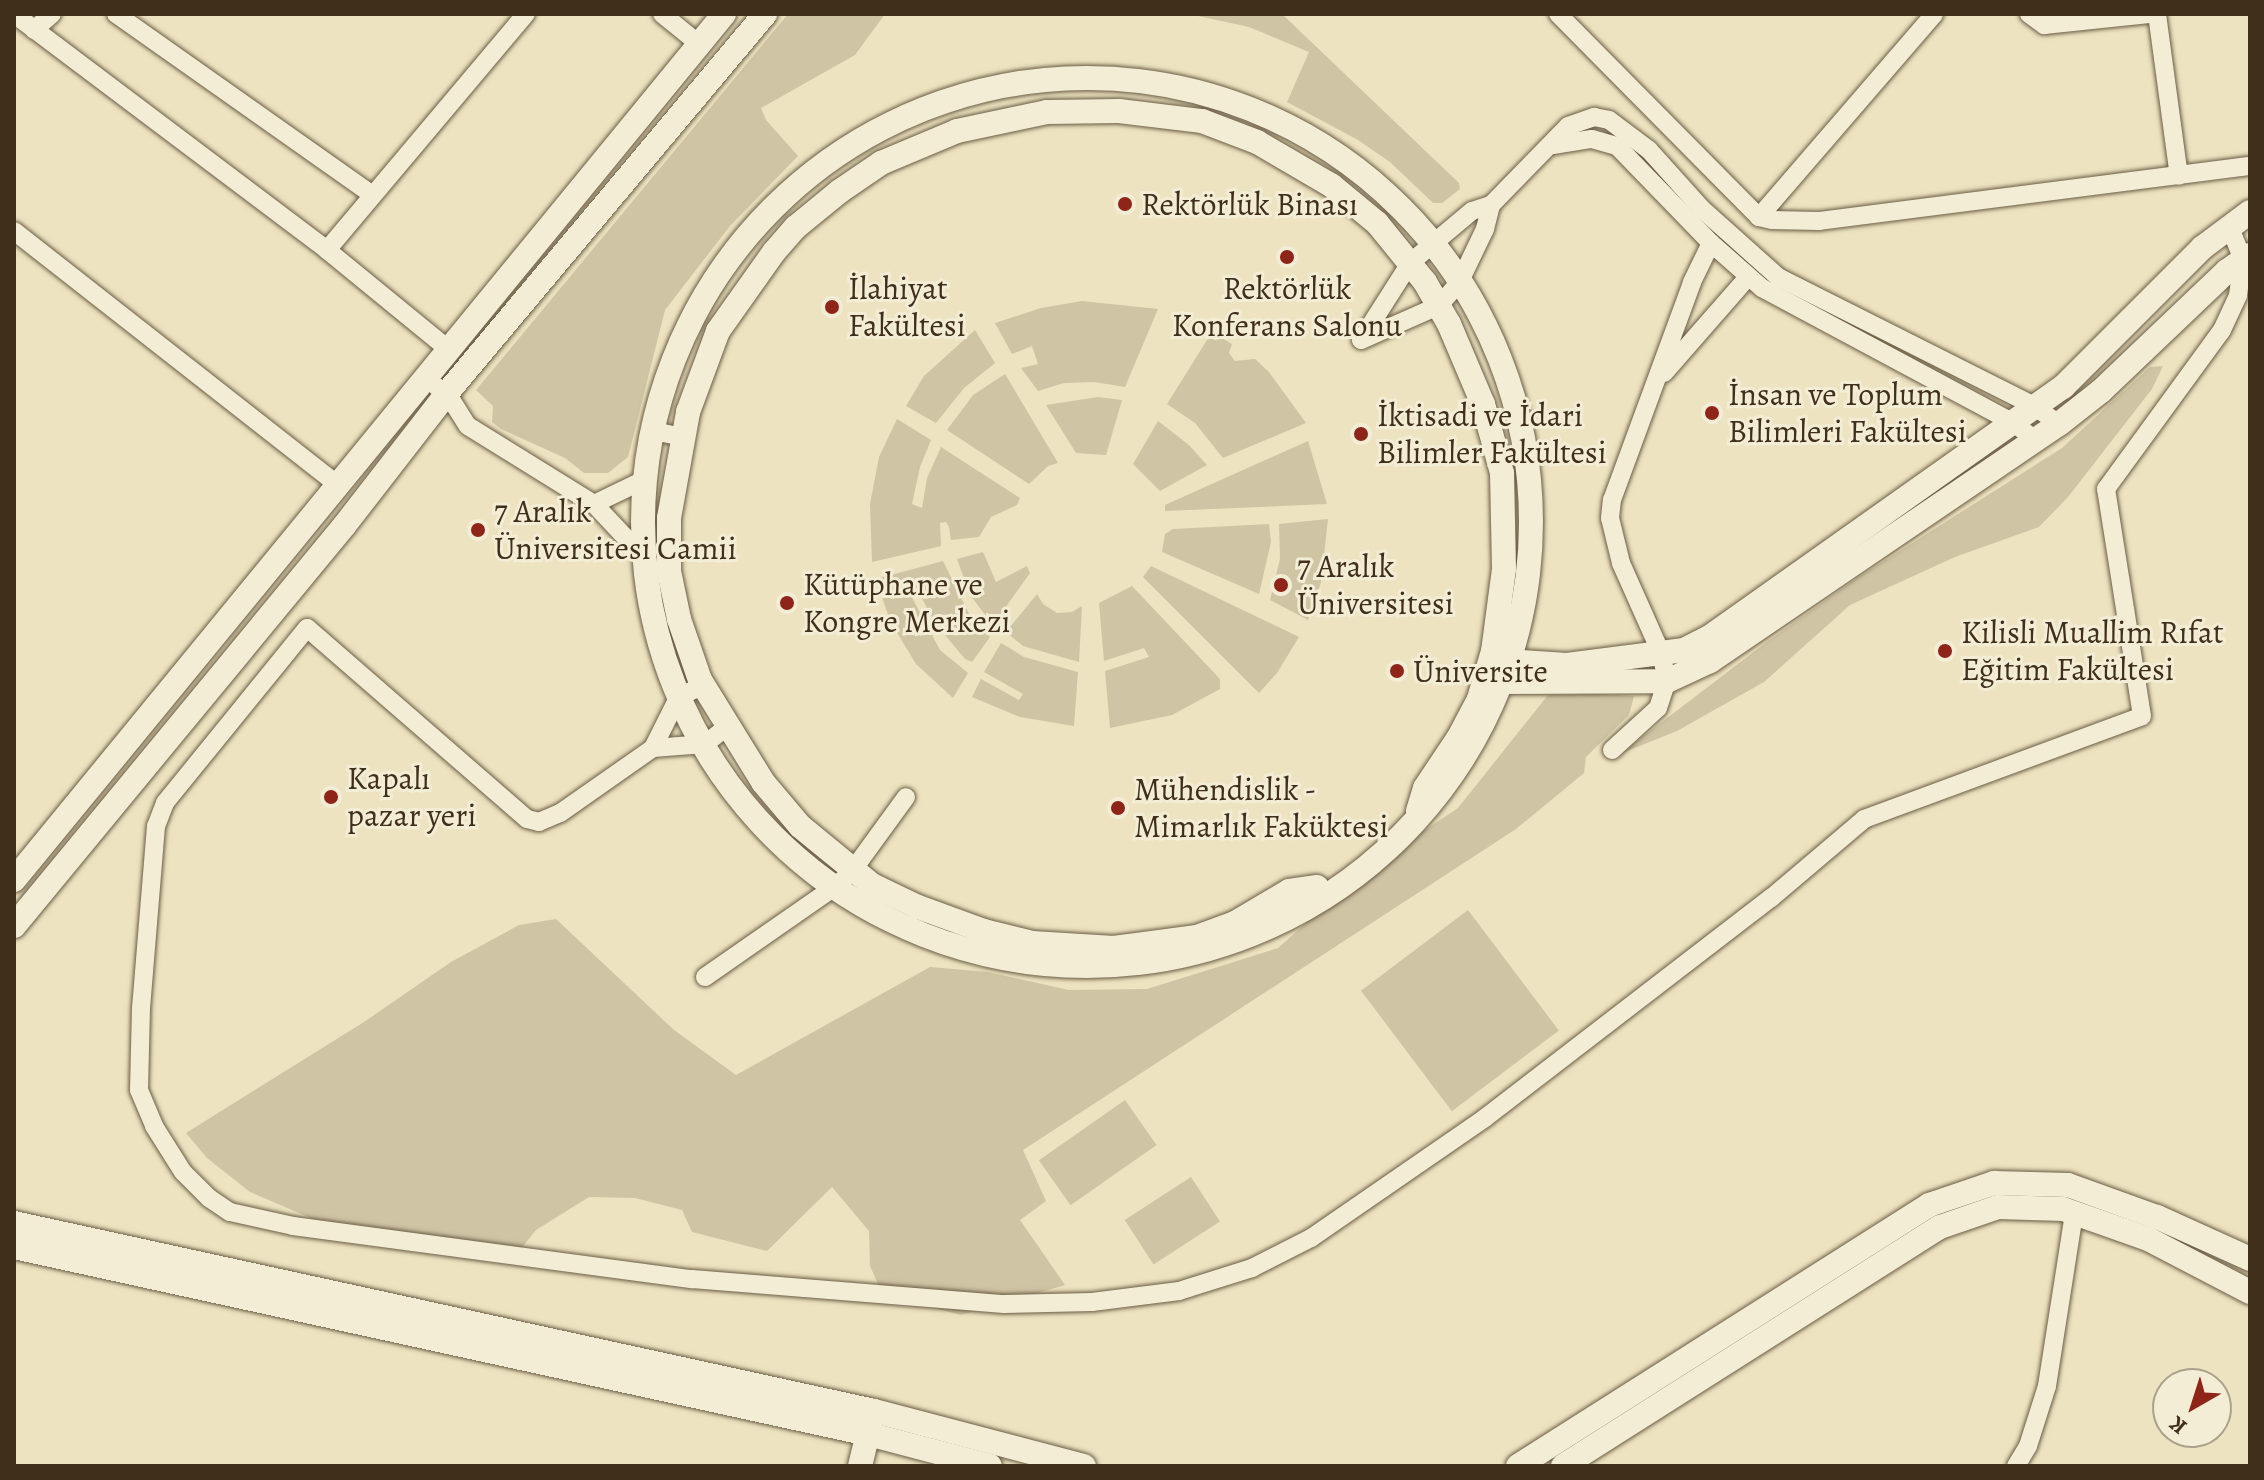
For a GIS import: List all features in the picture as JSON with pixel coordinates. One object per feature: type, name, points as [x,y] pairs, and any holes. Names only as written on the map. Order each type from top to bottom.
[{"type":"street","points":[[14,14],[327,250],[449,350]]},
{"type":"street","points":[[34,30],[52,14]]},
{"type":"street","points":[[116,14],[373,195]]},
{"type":"street","points":[[327,250],[526,14]]},
{"type":"street","points":[[662,14],[699,44]]},
{"type":"street","points":[[14,880],[724,14]]},
{"type":"street","points":[[14,926],[344,526],[447,393],[765,14]]},
{"type":"street","points":[[1558,14],[1759,217],[1819,221],[2250,166]]},
{"type":"street","points":[[1759,217],[1934,14]]},
{"type":"street","points":[[2029,14],[2044,25],[2154,14],[2179,176]]},
{"type":"street","points":[[1064,77],[1139,79],[1172,84],[1224,99],[1302,135],[1338,158],[1382,193],[1431,245],[1459,283],[1509,402],[1528,478],[1532,566],[1517,674],[1496,729],[1444,799],[1418,811],[1317,887],[1300,906],[1252,935],[1182,960],[1079,969],[995,956],[902,924],[845,878],[774,834],[736,791],[678,698],[658,645],[642,582],[640,553],[644,480],[663,390],[697,313],[726,266],[761,222],[802,183],[847,150],[947,101],[1004,85],[1064,77]]},
{"type":"street","points":[[845,878],[763,782],[703,685],[679,619],[669,571],[669,518],[683,437],[708,353],[728,311],[796,227],[881,163],[939,137],[992,122],[1047,112],[1088,110],[1202,121],[1257,142],[1331,185],[1377,223],[1410,263],[1438,306],[1483,404],[1502,473],[1504,569],[1489,668],[1459,737],[1425,788],[1418,811]]},
{"type":"street","points":[[1491,205],[1485,229],[1459,283],[1438,306],[1361,340],[1410,263],[1472,211],[1491,205],[1577,121],[1594,117],[1609,120],[1649,150],[1713,220],[1778,277],[2034,406],[2059,424]]},
{"type":"street","points":[[1553,145],[1592,139],[1617,146],[1711,243],[1748,277],[1782,301],[2014,423],[2036,441]]},
{"type":"street","points":[[1517,674],[1684,650],[1708,638],[2063,387],[2202,248],[2250,212]]},
{"type":"street","points":[[703,685],[678,698],[653,748],[560,813],[539,822],[527,819],[307,628],[165,803],[156,826],[141,1008],[139,1090],[154,1126],[183,1172],[209,1198],[230,1212],[293,1226],[692,1279],[1004,1304],[1092,1302],[1179,1291],[1252,1268],[1311,1238],[1423,1161],[1485,1118],[1771,898],[1864,819],[2142,716],[2106,489],[2222,330],[2238,295],[2247,258],[2229,226]]},
{"type":"street","points":[[14,231],[337,484]]},
{"type":"street","points":[[1612,750],[1658,708],[1667,681],[1661,653],[1621,563],[1610,518],[1612,500],[1692,282],[1711,243]]},
{"type":"street","points":[[1489,668],[1517,674],[1667,681],[1710,661],[2059,424],[2101,391],[2247,258]]},
{"type":"street","points":[[1657,382],[1748,277]]},
{"type":"street","points":[[424,380],[447,393],[468,426],[594,504],[640,553]]},
{"type":"street","points":[[654,431],[683,437]]},
{"type":"street","points":[[594,504],[644,480]]},
{"type":"street","points":[[653,748],[705,744],[727,727]]},
{"type":"street","points":[[705,977],[845,878],[906,797]]},
{"type":"street","points":[[1518,1466],[1929,1205],[1994,1183],[2068,1185],[2157,1217],[2250,1259]]},
{"type":"street","points":[[1563,1466],[1940,1227],[1998,1207],[2063,1209],[2148,1239],[2250,1292]]},
{"type":"street","points":[[2016,1466],[2028,1446],[2047,1386],[2074,1213]]},
{"type":"street","points":[[14,1223],[871,1422],[921,1446],[990,1466]]},
{"type":"street","points":[[14,1247],[871,1422]]},
{"type":"street","points":[[860,1466],[871,1422]]},
{"type":"street","points":[[921,1446],[1084,1466]]},
{"type":"shaded area","points":[[788,14],[885,14],[855,55],[761,108],[766,120],[798,156],[730,226],[665,310],[628,457],[608,473],[584,473],[565,458],[501,429],[492,422],[493,406],[476,390]]},
{"type":"shaded area","points":[[1189,14],[1282,14],[1459,183],[1460,189],[1442,203],[1433,203],[1390,162],[1358,140],[1287,102],[1309,52],[1249,27]]},
{"type":"shaded area","points":[[1082,301],[1158,309],[1125,387],[1094,382],[1064,383],[1038,391],[1021,368],[1038,364],[1032,346],[1012,354],[995,323],[1041,308]]},
{"type":"shaded area","points":[[975,330],[995,363],[964,388],[936,423],[906,406],[924,376]]},
{"type":"shaded area","points":[[1212,332],[1232,344],[1229,353],[1235,361],[1255,359],[1269,372],[1306,423],[1223,458],[1195,423],[1167,404]]},
{"type":"shaded area","points":[[2163,366],[2152,389],[2068,497],[2039,527],[1955,557],[1850,605],[1764,682],[1677,731],[1620,754],[1768,641],[1859,577],[2062,448],[2150,367]]},
{"type":"shaded area","points":[[1005,374],[1058,463],[1048,466],[1029,484],[947,430],[973,395]]},
{"type":"shaded area","points":[[1098,397],[1122,400],[1106,455],[1076,453],[1046,405]]},
{"type":"shaded area","points":[[897,419],[931,440],[920,467],[912,504],[922,508],[927,478],[941,447],[1020,498],[1017,505],[991,517],[979,537],[951,540],[946,522],[940,523],[941,546],[872,562],[870,504],[879,457]]},
{"type":"shaded area","points":[[1158,421],[1189,445],[1207,465],[1160,491],[1133,464]]},
{"type":"shaded area","points":[[1308,441],[1327,504],[1165,511],[1165,505]]},
{"type":"shaded area","points":[[1328,519],[1321,582],[1308,620],[1270,600],[1280,559],[1279,524]]},
{"type":"shaded area","points":[[1269,524],[1271,542],[1259,594],[1162,552],[1165,534],[1173,529]]},
{"type":"shaded area","points":[[983,552],[996,582],[1027,566],[1030,573],[993,625],[970,595],[957,559]]},
{"type":"shaded area","points":[[943,561],[972,620],[990,637],[972,662],[965,659],[935,623],[917,589],[908,590],[940,650],[968,673],[953,698],[916,664],[890,621],[876,579]]},
{"type":"shaded area","points":[[1151,566],[1299,637],[1277,673],[1259,693],[1143,577]]},
{"type":"shaded area","points":[[1132,586],[1220,679],[1220,689],[1172,715],[1110,728],[1105,671],[1149,657],[1144,648],[1104,661],[1099,603]]},
{"type":"shaded area","points":[[1037,594],[1043,604],[1057,613],[1072,612],[1082,606],[1079,662],[1023,646],[1006,632]]},
{"type":"shaded area","points":[[1001,643],[1024,657],[1078,672],[1074,726],[1020,717],[972,697],[981,679],[1019,700],[1023,694],[984,672]]},
{"type":"shaded area","points":[[1548,695],[1634,696],[1629,715],[1586,757],[1584,773],[1516,829],[1023,1150],[1046,1201],[1020,1220],[1065,1285],[961,1315],[883,1295],[870,1266],[869,1231],[832,1187],[767,1251],[692,1232],[682,1210],[635,1198],[589,1197],[536,1230],[515,1256],[334,1228],[250,1192],[207,1158],[186,1133],[364,1022],[451,962],[519,925],[556,919],[674,1030],[736,1075],[930,967],[988,972],[1069,990],[1147,989],[1278,948],[1368,868],[1458,808]]},
{"type":"shaded area","points":[[1468,910],[1559,1031],[1452,1111],[1361,991]]},
{"type":"shaded area","points":[[1125,1100],[1157,1145],[1071,1205],[1039,1160]]},
{"type":"shaded area","points":[[1191,1177],[1220,1221],[1154,1264],[1125,1220]]},
{"type":"place","name":"Rektörlük Binası","points":[[1125,204]]},
{"type":"place","name":"Rektörlük Konferans Salonu","points":[[1287,257]]},
{"type":"place","name":"İlahiyat Fakültesi","points":[[832,307]]},
{"type":"place","name":"İnsan ve Toplum Bilimleri Fakültesi","points":[[1712,413]]},
{"type":"place","name":"İktisadi ve İdari Bilimler Fakültesi","points":[[1361,434]]},
{"type":"place","name":"7 Aralık Üniversitesi Camii","points":[[478,530]]},
{"type":"place","name":"7 Aralık Üniversitesi","points":[[1281,585]]},
{"type":"place","name":"Kütüphane ve Kongre Merkezi","points":[[787,603]]},
{"type":"place","name":"Kilisli Muallim Rıfat Eğitim Fakültesi","points":[[1945,651]]},
{"type":"place","name":"Üniversite","points":[[1397,671]]},
{"type":"place","name":"Kapalı pazar yeri","points":[[331,797]]},
{"type":"place","name":"Mühendislik - Mimarlık Faküktesi","points":[[1118,808]]}]
